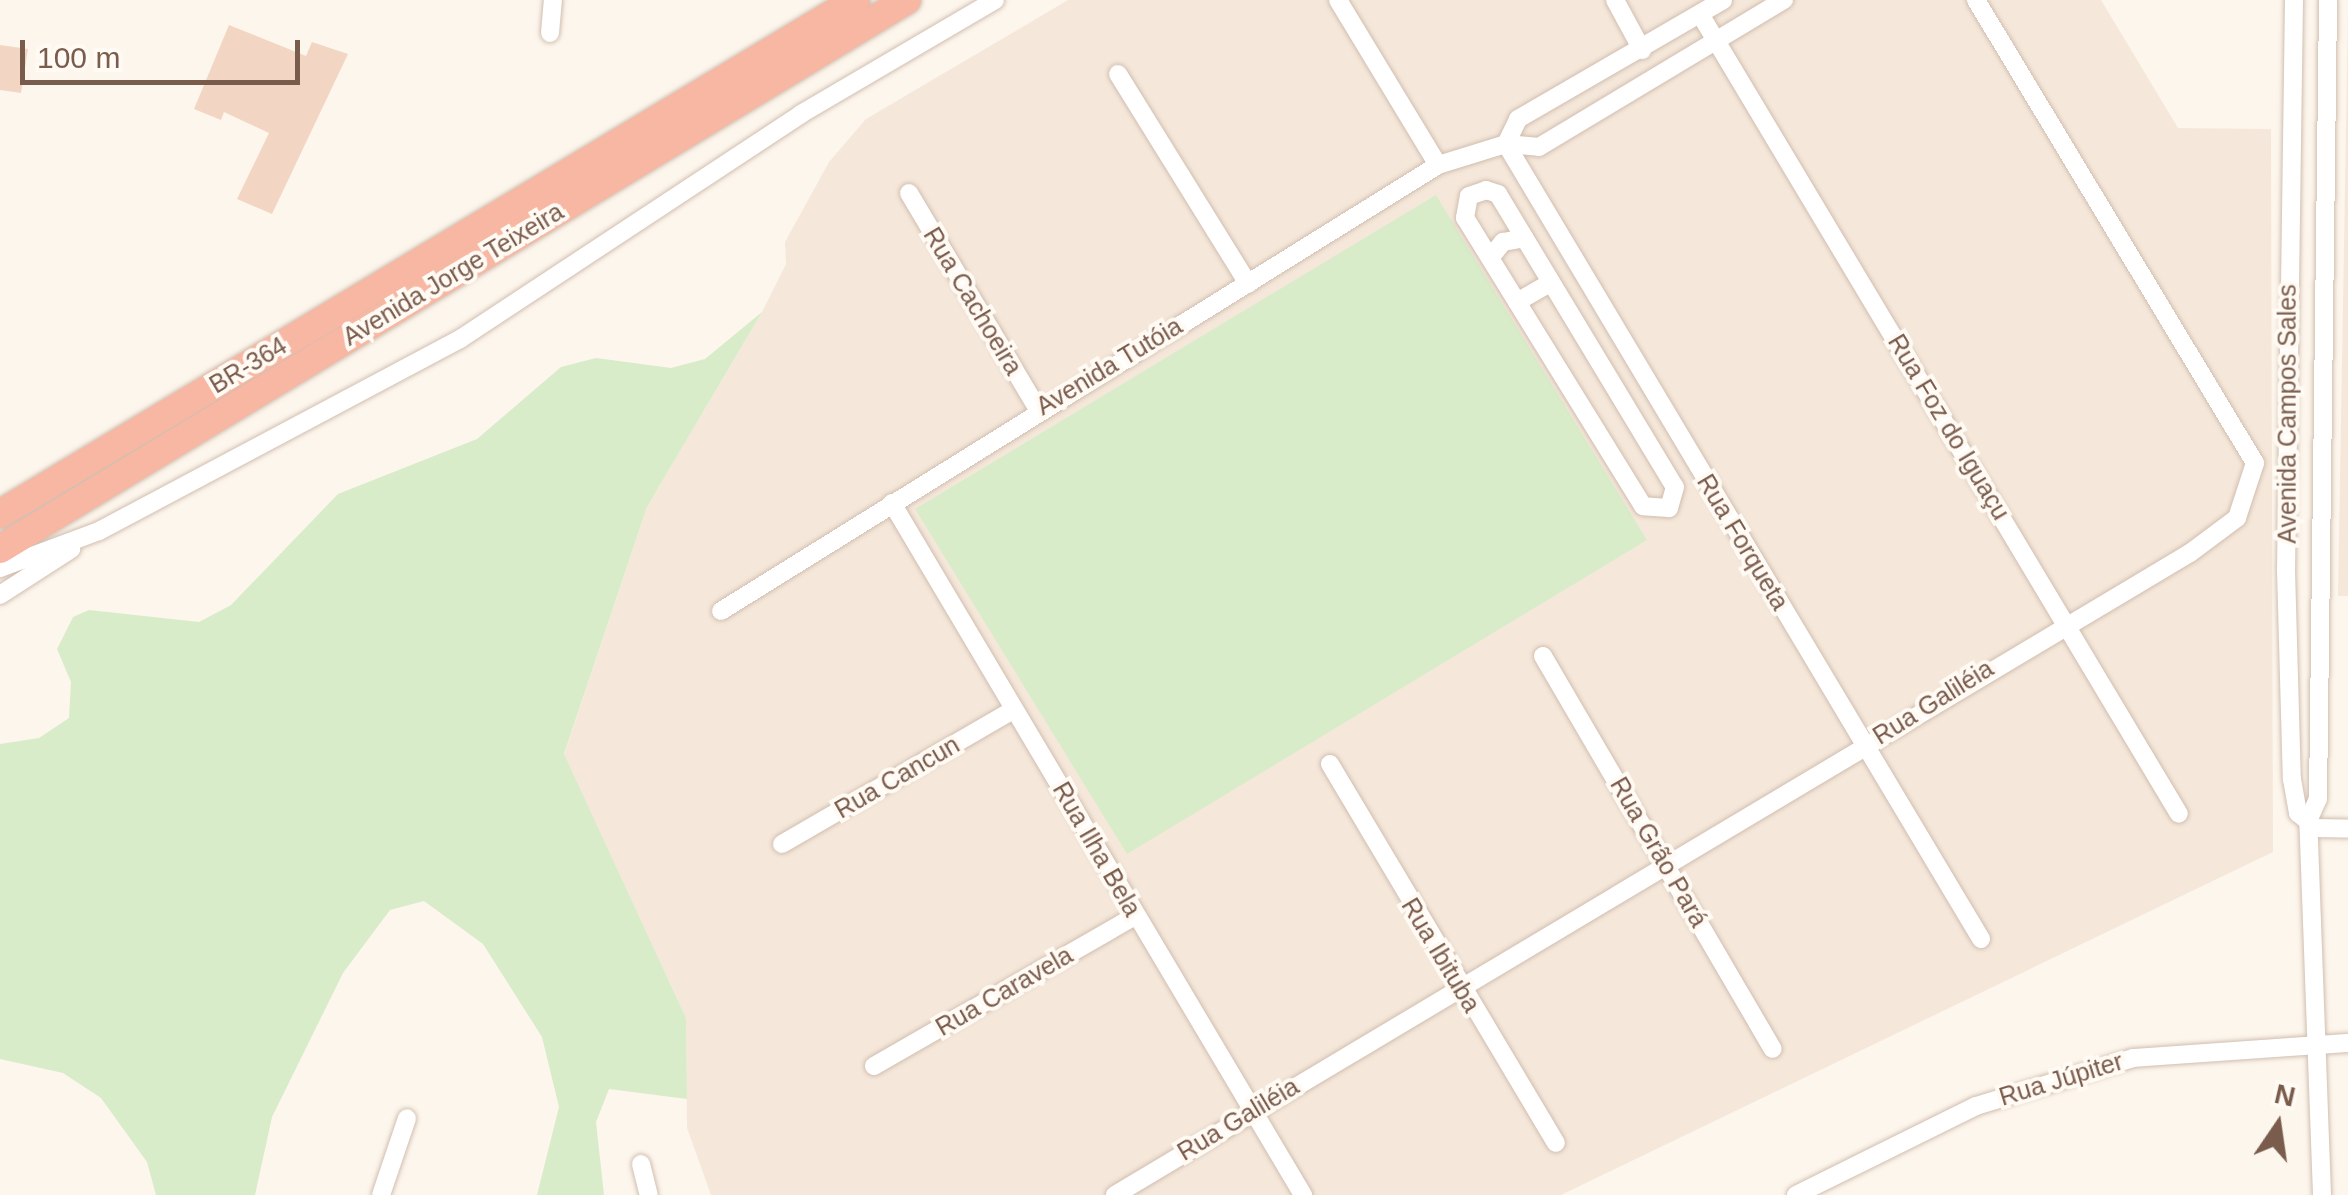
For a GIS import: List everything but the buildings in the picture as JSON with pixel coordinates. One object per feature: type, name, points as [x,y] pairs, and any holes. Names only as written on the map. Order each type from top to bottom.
[{"type":"highway","name":"BR-364","points":[[0,514],[856,0]]},
{"type":"highway","name":"Avenida Jorge Teixeira","points":[[0,549],[907,0]]},
{"type":"street","points":[[550,33],[554,0]]},
{"type":"street","points":[[0,596],[99,531],[460,339],[801,114],[996,0]]},
{"type":"street","points":[[1338,0],[1438,165]]},
{"type":"street","points":[[1614,0],[1642,50]]},
{"type":"street","points":[[1506,144],[1518,119],[1723,0]]},
{"type":"street","name":"Avenida Tutóia","points":[[721,611],[1037,408],[1248,284],[1438,165],[1506,144],[1538,147],[1784,0]]},
{"type":"street","name":"Rua Galiléia","points":[[1115,1195],[1250,1110],[1460,989],[2222,530],[2245,503],[2255,463],[1976,0]]},
{"type":"street","name":"Avenida Campos Sales","points":[[2294,0],[2286,515],[2292,778],[2298,813],[2308,824]]},
{"type":"street","name":"Avenida Campos Sales","points":[[2322,1195],[2308,824],[2318,799],[2316,516],[2328,0]]},
{"type":"street","name":"Rua Foz do Iguaçu","points":[[1700,14],[2067,620],[2179,814]]},
{"type":"street","points":[[1118,74],[1248,284]]},
{"type":"street","name":"Rua Forqueta","points":[[1506,144],[1980,939]]},
{"type":"street","points":[[1474,192],[1498,194],[1524,238],[1676,487],[1669,508],[1643,506],[1517,302],[1464,212],[1474,192]]},
{"type":"street","name":"Rua Cachoeira","points":[[909,193],[1037,408]]},
{"type":"street","points":[[1490,258],[1503,242],[1524,238]]},
{"type":"street","points":[[1538,260],[1564,246]]},
{"type":"street","points":[[1517,302],[1551,282]]},
{"type":"street","name":"Rua Ilha Bela","points":[[892,503],[1303,1195]]},
{"type":"street","points":[[2286,515],[2316,516]]},
{"type":"street","points":[[0,568],[99,531]]},
{"type":"street","name":"Rua Grão Pará","points":[[1543,656],[1773,1050]]},
{"type":"street","name":"Rua Cancun","points":[[782,844],[1013,710]]},
{"type":"street","name":"Rua Ibituba","points":[[1330,764],[1460,989],[1556,1143]]},
{"type":"street","points":[[2308,824],[2348,829]]},
{"type":"street","name":"Rua Caravela","points":[[874,1066],[1135,916]]},
{"type":"street","name":"Rua Júpiter","points":[[1796,1195],[2027,1087],[2133,1058],[2348,1043]]},
{"type":"street","points":[[381,1195],[407,1118]]},
{"type":"street","points":[[641,1164],[649,1195]]},
{"type":"shaded area","points":[[1068,0],[2101,0],[2178,128],[2271,129],[2273,852],[1561,1195],[711,1195],[687,1128],[686,1018],[564,755],[647,507],[762,312],[786,264],[785,242],[829,162],[866,119]]},
{"type":"shaded area","points":[[2348,14],[2348,596],[2338,596]]},
{"type":"green space","points":[[1436,195],[1647,540],[1127,854],[915,509]]},
{"type":"green space","points":[[762,312],[647,507],[564,754],[686,1018],[687,1099],[609,1089],[596,1122],[604,1195],[537,1195],[559,1107],[542,1037],[483,944],[424,901],[390,910],[343,973],[272,1117],[255,1195],[156,1195],[147,1162],[101,1098],[63,1073],[0,1059],[0,744],[39,738],[69,718],[71,682],[57,649],[73,617],[89,610],[199,622],[231,605],[338,494],[477,439],[561,367],[596,358],[671,368],[705,359]]}]
